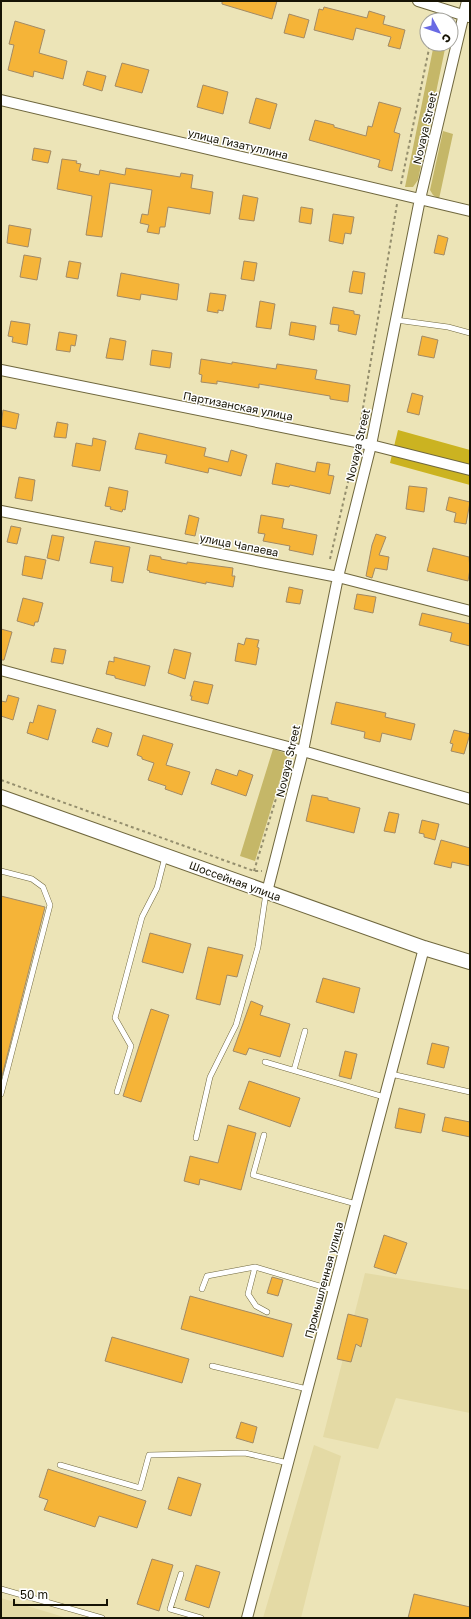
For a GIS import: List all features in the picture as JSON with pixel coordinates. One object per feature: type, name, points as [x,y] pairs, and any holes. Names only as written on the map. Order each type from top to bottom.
[{"type":"main road","name":"Шоссейная улица","points":[[1,797],[424,948],[470,962]]},
{"type":"street","points":[[418,1],[467,17]]},
{"type":"street","name":"Novaya Street","points":[[267,892],[303,751],[338,577],[371,445],[420,199],[467,17],[467,1]]},
{"type":"street","name":"улица Гизатуллина","points":[[1,100],[470,211]]},
{"type":"street","name":"Партизанская улица","points":[[1,370],[358,442],[470,470]]},
{"type":"street","name":"улица Чапаева","points":[[1,511],[338,577],[470,611]]},
{"type":"street","points":[[1,670],[303,751],[470,800]]},
{"type":"street","name":"Промышленная улица","points":[[247,1618],[424,948]]},
{"type":"lane","points":[[396,320],[448,327],[470,333]]},
{"type":"lane","points":[[117,1092],[131,1046],[115,1018],[142,917],[157,888],[165,856]]},
{"type":"lane","points":[[1,871],[32,879],[43,887],[50,905],[1,1094]]},
{"type":"lane","points":[[196,1138],[210,1077],[236,1025],[258,946],[267,892]]},
{"type":"lane","points":[[294,1070],[305,1031]]},
{"type":"lane","points":[[265,1062],[384,1097]]},
{"type":"lane","points":[[390,1074],[470,1092]]},
{"type":"lane","points":[[264,1135],[253,1174],[356,1204]]},
{"type":"lane","points":[[202,1289],[207,1276],[255,1267],[334,1290]]},
{"type":"lane","points":[[255,1267],[248,1294],[256,1306],[267,1312]]},
{"type":"lane","points":[[212,1366],[307,1389]]},
{"type":"lane","points":[[60,1465],[140,1488],[149,1455],[245,1453],[288,1463]]},
{"type":"lane","points":[[181,1574],[170,1609],[201,1618]]},
{"type":"lane","points":[[1,1589],[102,1618]]},
{"type":"path","points":[[326,575],[358,442],[399,194],[428,52]]},
{"type":"path","points":[[254,871],[291,748]]},
{"type":"path","points":[[1,780],[254,871],[273,870]]},
{"type":"shaded area","points":[[432,52],[444,52],[418,180],[413,187],[405,187]]},
{"type":"shaded area","points":[[443,131],[453,134],[439,199],[433,195],[430,190]]},
{"type":"shaded area","points":[[398,430],[470,450],[470,485],[390,463]]},
{"type":"shaded area","points":[[273,749],[288,754],[255,861],[240,856]]},
{"type":"shaded area","points":[[365,1273],[470,1290],[470,1413],[396,1398],[378,1449],[323,1437]]},
{"type":"shaded area","points":[[314,1445],[341,1456],[301,1618],[263,1618]]},
{"type":"shaded area","points":[[1,1598],[67,1618],[1,1618]]},
{"type":"building","points":[[222,1],[277,1],[272,19],[222,4]]},
{"type":"building","points":[[324,7],[367,18],[369,11],[385,16],[383,24],[405,30],[400,49],[388,46],[391,37],[356,28],[353,40],[314,30],[319,9],[323,10]]},
{"type":"building","points":[[289,14],[309,20],[304,38],[284,33]]},
{"type":"building","points":[[15,21],[45,30],[39,53],[67,61],[63,79],[34,71],[33,77],[8,70],[14,45],[9,44]]},
{"type":"building","points":[[122,63],[149,70],[142,93],[115,86]]},
{"type":"building","points":[[87,71],[106,76],[102,91],[83,85]]},
{"type":"building","points":[[203,85],[228,92],[223,114],[197,107]]},
{"type":"building","points":[[256,98],[277,104],[270,129],[249,123]]},
{"type":"building","points":[[379,102],[401,108],[394,132],[400,134],[392,171],[378,167],[380,160],[309,140],[315,120],[366,136],[368,126],[372,127]]},
{"type":"building","points":[[34,148],[51,151],[48,163],[32,160]]},
{"type":"building","points":[[62,159],[77,161],[76,163],[81,164],[79,171],[99,175],[100,170],[125,175],[126,168],[180,177],[181,173],[193,175],[191,188],[213,192],[210,214],[168,207],[165,227],[160,227],[159,234],[147,232],[149,225],[140,223],[142,214],[148,215],[152,190],[110,183],[102,237],[86,235],[92,196],[57,189]]},
{"type":"building","points":[[243,195],[258,198],[254,221],[239,219]]},
{"type":"building","points":[[301,207],[313,209],[311,224],[299,222]]},
{"type":"building","points":[[333,214],[354,217],[351,234],[345,233],[343,244],[329,241]]},
{"type":"building","points":[[9,225],[31,229],[28,247],[7,243]]},
{"type":"building","points":[[438,235],[448,238],[444,255],[434,253]]},
{"type":"building","points":[[24,255],[41,258],[37,280],[20,277]]},
{"type":"building","points":[[69,261],[81,263],[78,279],[66,277]]},
{"type":"building","points":[[244,261],[257,263],[254,281],[241,279]]},
{"type":"building","points":[[353,271],[365,273],[362,294],[349,292]]},
{"type":"building","points":[[121,273],[179,284],[177,300],[141,294],[140,300],[117,296]]},
{"type":"building","points":[[210,293],[226,295],[223,311],[218,310],[218,313],[207,311]]},
{"type":"building","points":[[260,301],[275,304],[271,329],[256,327]]},
{"type":"building","points":[[333,307],[354,311],[354,314],[360,315],[356,335],[338,331],[339,325],[330,324]]},
{"type":"building","points":[[11,321],[30,324],[27,345],[12,342],[13,337],[8,336]]},
{"type":"building","points":[[291,322],[316,326],[314,340],[289,335]]},
{"type":"building","points":[[59,332],[77,335],[75,346],[71,345],[70,352],[56,350]]},
{"type":"building","points":[[422,336],[438,340],[434,358],[418,355]]},
{"type":"building","points":[[110,338],[126,341],[123,360],[106,358]]},
{"type":"building","points":[[152,350],[172,353],[170,368],[150,365]]},
{"type":"building","points":[[201,359],[276,369],[277,364],[317,370],[315,379],[350,385],[348,402],[330,399],[330,396],[259,384],[259,388],[217,381],[217,384],[201,382],[202,375],[199,374]]},
{"type":"building","points":[[412,393],[423,396],[419,415],[407,412]]},
{"type":"building","points":[[3,410],[19,414],[16,429],[1,426]]},
{"type":"building","points":[[57,422],[68,424],[66,438],[54,437]]},
{"type":"building","points":[[139,433],[206,448],[204,456],[228,462],[231,450],[247,455],[241,476],[209,468],[208,473],[165,463],[167,455],[135,449]]},
{"type":"building","points":[[93,438],[106,441],[100,471],[72,466],[76,443],[92,446]]},
{"type":"building","points":[[317,462],[330,464],[328,475],[334,476],[330,494],[290,485],[289,487],[272,484],[276,463],[315,472]]},
{"type":"building","points":[[19,477],[35,480],[32,501],[15,498]]},
{"type":"building","points":[[409,486],[427,488],[424,512],[406,509]]},
{"type":"building","points":[[109,487],[128,491],[125,510],[123,509],[122,512],[105,506]]},
{"type":"building","points":[[449,497],[470,502],[466,524],[454,522],[456,513],[446,510]]},
{"type":"building","points":[[189,515],[199,518],[195,536],[185,534]]},
{"type":"building","points":[[261,515],[284,519],[282,528],[317,535],[313,555],[289,550],[290,546],[263,541],[265,534],[258,533]]},
{"type":"building","points":[[11,526],[21,528],[17,544],[7,542]]},
{"type":"building","points":[[376,534],[386,537],[379,555],[389,557],[387,570],[375,568],[372,578],[366,576],[372,545]]},
{"type":"building","points":[[52,535],[64,537],[59,561],[47,558]]},
{"type":"building","points":[[95,541],[130,547],[123,583],[111,581],[113,567],[90,563]]},
{"type":"building","points":[[433,548],[469,557],[470,569],[468,581],[427,571]]},
{"type":"building","points":[[150,555],[161,557],[161,559],[187,564],[187,562],[233,568],[232,576],[235,576],[233,587],[206,582],[206,584],[149,572],[150,571],[147,570]]},
{"type":"building","points":[[25,556],[46,560],[42,579],[22,575]]},
{"type":"building","points":[[289,587],[303,590],[300,604],[286,602]]},
{"type":"building","points":[[357,594],[376,597],[373,613],[354,609]]},
{"type":"building","points":[[23,598],[43,603],[38,622],[35,622],[34,626],[17,621]]},
{"type":"building","points":[[422,613],[470,624],[470,646],[450,641],[452,633],[419,625]]},
{"type":"building","points":[[1,629],[12,632],[4,660],[1,660]]},
{"type":"building","points":[[246,638],[259,640],[256,665],[235,661],[238,643],[244,645]]},
{"type":"building","points":[[54,648],[66,650],[63,664],[51,662]]},
{"type":"building","points":[[174,649],[191,653],[185,679],[168,673]]},
{"type":"building","points":[[114,657],[150,666],[145,686],[106,674],[109,661],[114,662]]},
{"type":"building","points":[[194,681],[213,685],[208,704],[191,700],[192,696],[190,696]]},
{"type":"building","points":[[8,695],[19,698],[13,720],[1,716],[1,701],[6,702]]},
{"type":"building","points":[[336,702],[386,713],[385,717],[415,724],[411,740],[382,733],[380,742],[364,738],[365,732],[331,724]]},
{"type":"building","points":[[38,705],[56,710],[48,740],[27,733],[30,722],[33,723]]},
{"type":"building","points":[[97,728],[112,733],[108,747],[92,742]]},
{"type":"building","points":[[454,730],[470,734],[464,754],[451,751],[453,744],[450,743]]},
{"type":"building","points":[[143,735],[173,744],[166,765],[190,772],[182,795],[165,789],[166,786],[148,780],[154,763],[142,759],[142,757],[137,755]]},
{"type":"building","points":[[216,769],[237,776],[239,770],[253,775],[246,796],[211,784]]},
{"type":"building","points":[[312,795],[328,798],[328,800],[360,808],[354,833],[306,821]]},
{"type":"building","points":[[389,812],[399,814],[395,833],[384,831]]},
{"type":"building","points":[[422,820],[439,824],[435,840],[424,837],[424,834],[419,833]]},
{"type":"building","points":[[441,840],[470,848],[470,866],[452,862],[451,868],[434,864]]},
{"type":"building","points":[[1,896],[45,907],[2,1076],[1,1075]]},
{"type":"building","points":[[150,933],[191,944],[183,973],[142,962]]},
{"type":"building","points":[[208,947],[243,955],[237,977],[227,975],[220,1005],[196,999]]},
{"type":"building","points":[[323,978],[360,988],[354,1013],[316,1002]]},
{"type":"building","points":[[251,1001],[263,1006],[260,1015],[290,1024],[280,1057],[249,1048],[246,1055],[233,1051]]},
{"type":"building","points":[[151,1009],[169,1015],[141,1102],[123,1096]]},
{"type":"building","points":[[432,1043],[449,1047],[444,1068],[427,1064]]},
{"type":"building","points":[[345,1051],[357,1054],[351,1079],[339,1076]]},
{"type":"building","points":[[249,1081],[300,1098],[290,1127],[239,1109]]},
{"type":"building","points":[[399,1108],[425,1114],[421,1133],[395,1128]]},
{"type":"building","points":[[445,1117],[470,1122],[470,1137],[442,1131]]},
{"type":"building","points":[[228,1125],[256,1133],[241,1190],[200,1179],[199,1185],[184,1181],[190,1156],[218,1163]]},
{"type":"building","points":[[384,1235],[407,1243],[396,1274],[374,1267]]},
{"type":"building","points":[[272,1277],[283,1280],[278,1296],[267,1293]]},
{"type":"building","points":[[190,1296],[292,1324],[283,1357],[181,1329]]},
{"type":"building","points":[[348,1314],[368,1319],[361,1347],[356,1344],[351,1362],[337,1359]]},
{"type":"building","points":[[112,1337],[189,1359],[182,1383],[105,1361]]},
{"type":"building","points":[[241,1422],[257,1427],[253,1443],[236,1438]]},
{"type":"building","points":[[48,1469],[146,1501],[137,1528],[99,1516],[95,1527],[44,1510],[48,1500],[39,1497]]},
{"type":"building","points":[[178,1477],[201,1484],[191,1516],[168,1509]]},
{"type":"building","points":[[152,1559],[173,1565],[159,1611],[137,1604]]},
{"type":"building","points":[[196,1565],[220,1572],[209,1608],[185,1600]]},
{"type":"building","points":[[414,1594],[470,1607],[470,1618],[408,1618]]}]
